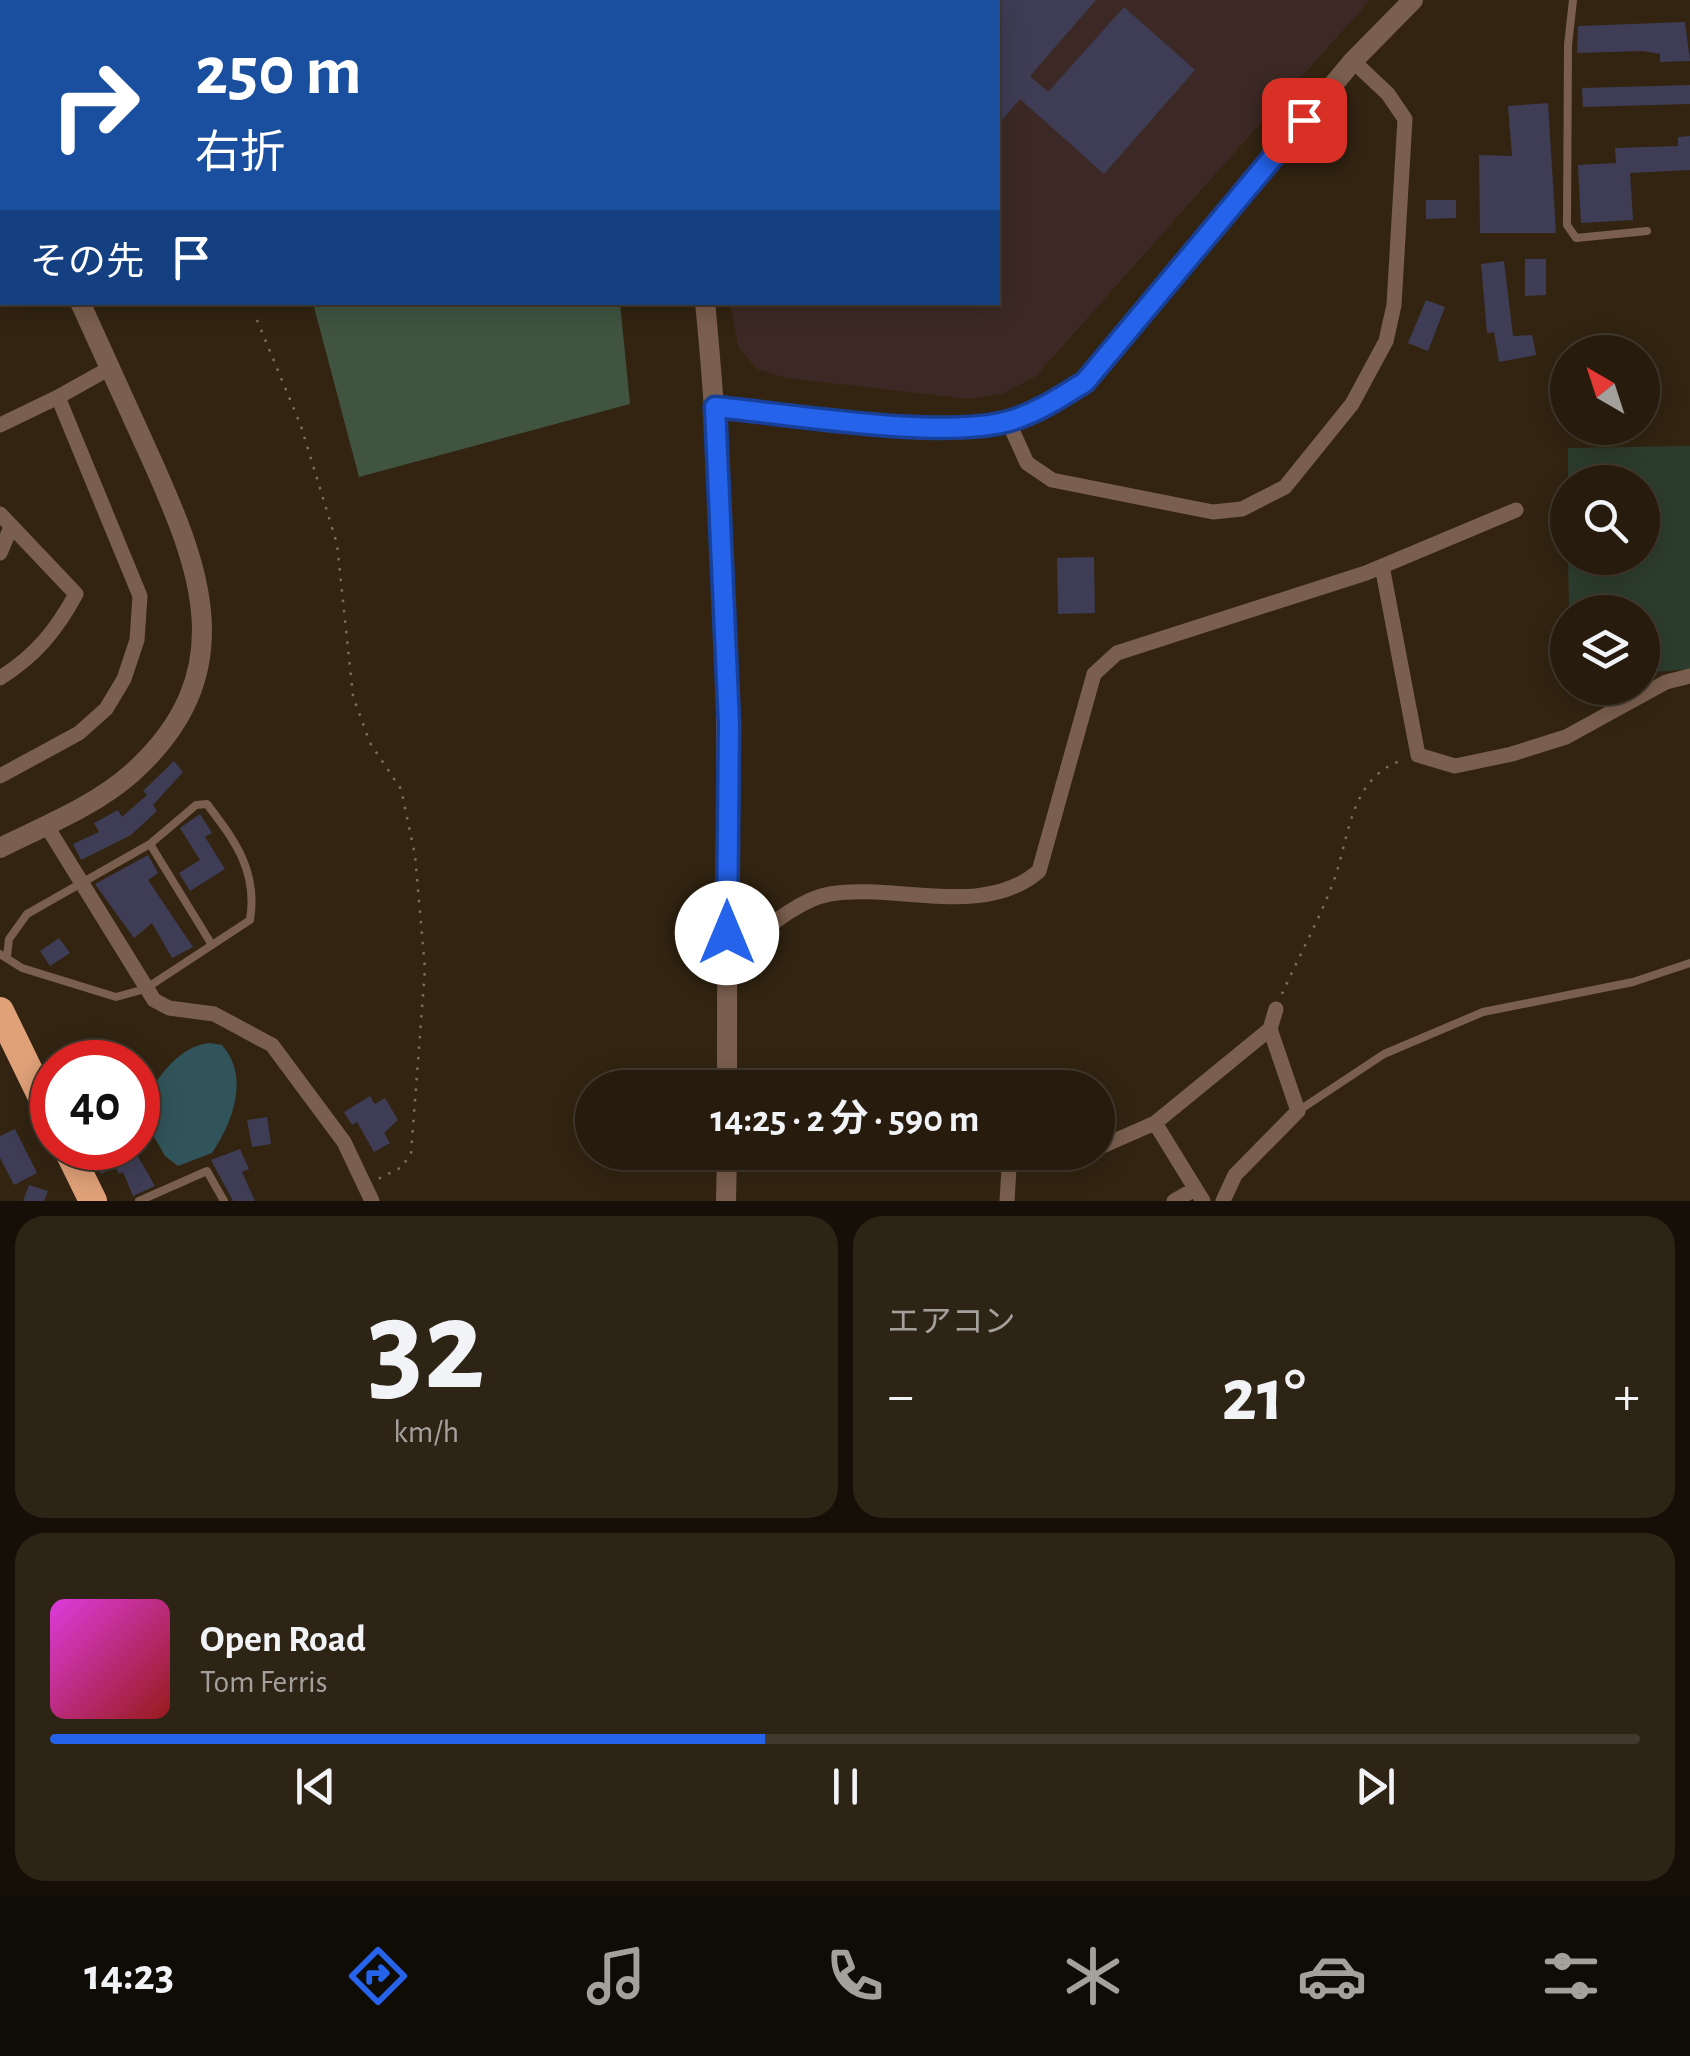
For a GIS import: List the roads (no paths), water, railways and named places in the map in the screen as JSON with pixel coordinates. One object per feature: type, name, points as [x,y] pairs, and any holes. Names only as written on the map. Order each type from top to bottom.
[{"type":"highway","points":[[0,1011],[30,1073]]},
{"type":"highway","points":[[78,1170],[94,1201]]},
{"type":"street","points":[[715,407],[942,428],[1008,422],[1054,402],[1085,382],[1353,61],[1413,0]]},
{"type":"street","points":[[1008,422],[1027,463],[1052,480],[1213,512],[1242,509],[1285,487],[1352,404],[1386,341],[1394,305],[1405,120],[1388,94],[1353,61]]},
{"type":"street","points":[[0,848],[106,792],[150,754],[186,698],[203,632],[203,601],[187,537],[81,305]]},
{"type":"street","points":[[705,305],[715,407],[729,724],[727,1070]]},
{"type":"street","points":[[0,425],[110,368]]},
{"type":"street","points":[[0,776],[79,733],[106,710],[124,679],[138,640],[140,596],[58,397]]},
{"type":"street","points":[[727,960],[791,913],[828,894],[994,894],[1024,884],[1039,871],[1094,674],[1118,652],[1382,566],[1516,510]]},
{"type":"street","points":[[0,553],[5,520]]},
{"type":"street","points":[[0,678],[31,658],[61,623],[76,594],[5,520]]},
{"type":"street","points":[[1382,566],[1418,754],[1455,766],[1512,754],[1566,737],[1666,682],[1690,676]]},
{"type":"street","points":[[46,825],[145,988],[169,1008],[214,1014],[272,1045],[344,1142],[368,1194]]},
{"type":"street","points":[[1115,1141],[1155,1123],[1270,1029],[1276,1009]]},
{"type":"street","points":[[1222,1201],[1235,1175],[1298,1111],[1270,1029]]},
{"type":"street","points":[[1155,1123],[1199,1195],[1174,1201]]},
{"type":"street","points":[[726,1201],[727,1170]]},
{"type":"street","points":[[1007,1201],[1009,1170]]},
{"type":"lane","points":[[1573,0],[1568,45],[1568,225],[1576,238],[1647,231]]},
{"type":"lane","points":[[207,804],[242,850],[252,906],[250,920],[145,988],[116,996],[22,968],[3,955],[27,914],[79,881],[150,844],[196,805],[207,804]]},
{"type":"lane","points":[[150,844],[212,945]]},
{"type":"lane","points":[[1298,1111],[1384,1054],[1483,1012],[1633,982],[1690,963]]},
{"type":"lane","points":[[140,1201],[207,1171],[224,1201]]},
{"type":"water","points":[[198,1045],[222,1045],[235,1071],[235,1099],[212,1153],[178,1166],[160,1147],[160,1078],[176,1059]]}]
